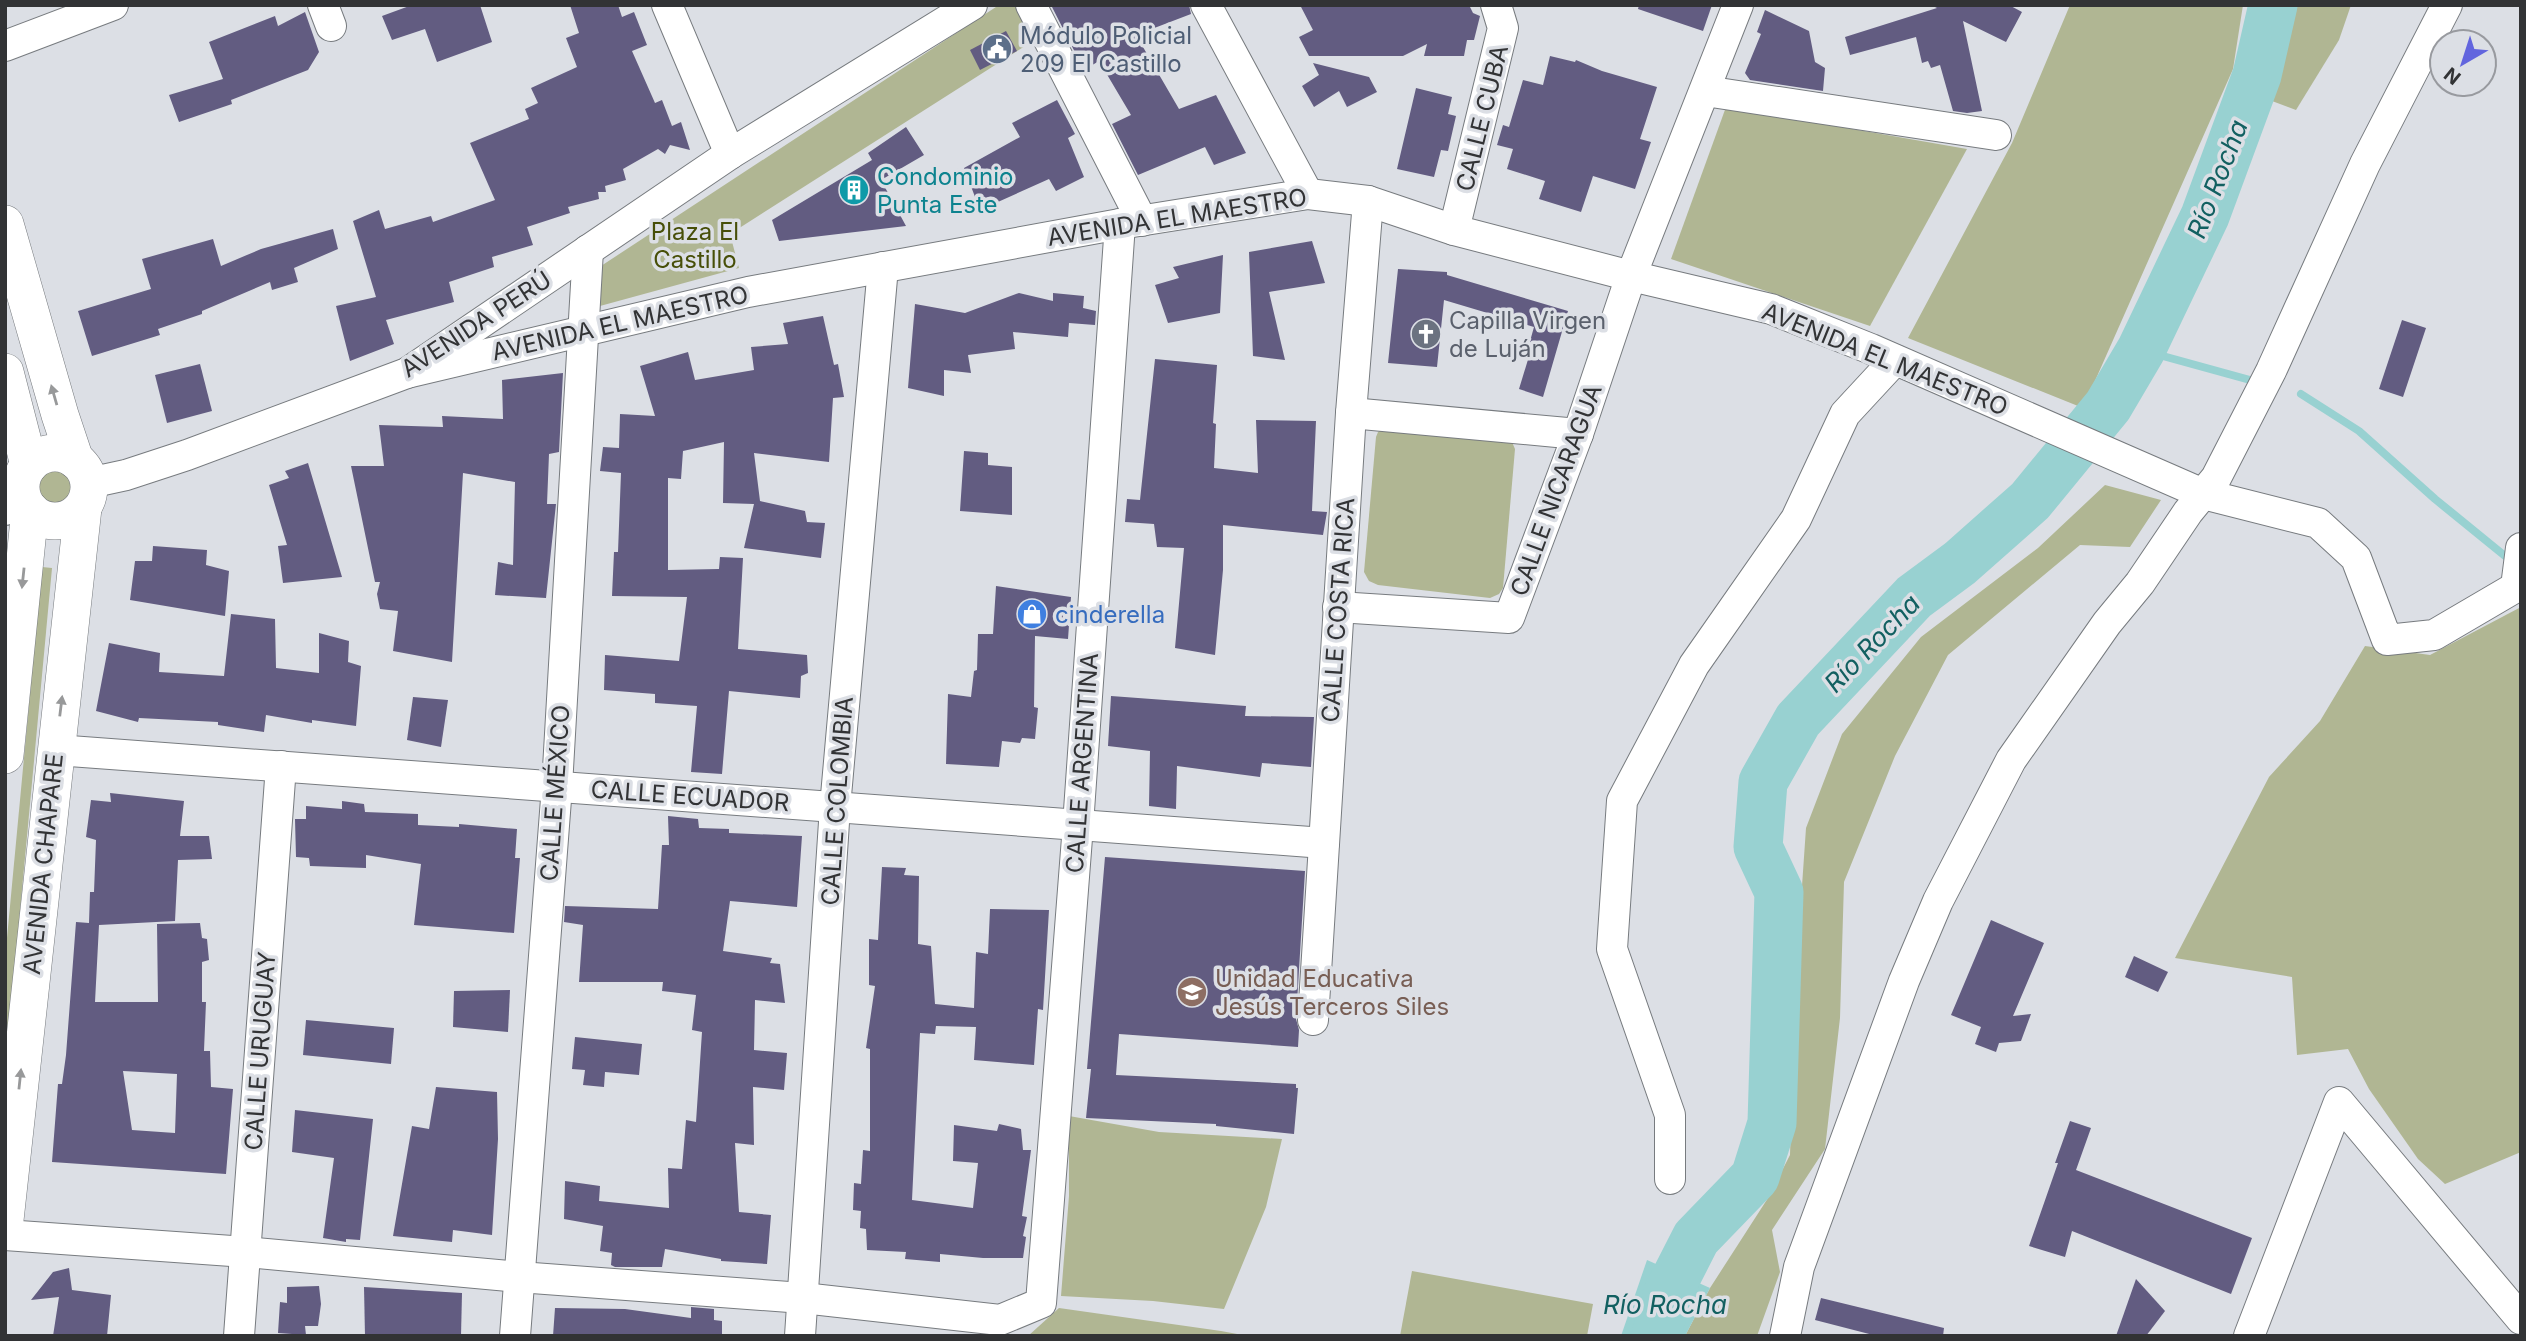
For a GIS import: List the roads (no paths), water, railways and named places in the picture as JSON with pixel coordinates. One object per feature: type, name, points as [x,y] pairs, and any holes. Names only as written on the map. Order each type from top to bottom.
[{"type":"main road","name":"AVENIDA CHAPARE","points":[[5,224],[82,483],[5,1220]]},
{"type":"main road","name":"AVENIDA CHAPARE","points":[[5,372],[22,496],[5,755]]},
{"type":"main road","points":[[50,454],[67,455],[82,483],[69,519],[55,522],[42,519],[22,496],[43,456],[50,454]]},
{"type":"street","points":[[5,46],[113,5]]},
{"type":"street","points":[[667,5],[730,154]]},
{"type":"street","name":"AVENIDA PERÚ","points":[[82,483],[126,475],[175,459],[407,373],[730,154],[972,5]]},
{"type":"street","points":[[1031,5],[1131,223]]},
{"type":"street","points":[[1206,5],[1308,194]]},
{"type":"street","name":"CALLE CUBA","points":[[1454,230],[1503,28],[1496,5]]},
{"type":"street","name":"CALLE NICARAGUA","points":[[1338,607],[1509,618],[1578,434],[1631,276],[1738,5]]},
{"type":"street","points":[[1785,1336],[1800,1267],[1904,981],[1938,901],[2011,760],[2107,623],[2140,583],[2216,478],[2271,371],[2365,164],[2447,5]]},
{"type":"street","points":[[1705,91],[1996,135]]},
{"type":"street","name":"AVENIDA EL MAESTRO","points":[[407,373],[748,292],[1308,194],[1368,201],[1454,230],[1771,309],[1895,359],[2203,494],[2318,523],[2356,558],[2387,640],[2434,635],[2516,587],[2521,548]]},
{"type":"street","name":"CALLE COSTA RICA","points":[[1313,1020],[1351,413],[1368,201]]},
{"type":"street","name":"CALLE ARGENTINA","points":[[1000,1328],[1041,1303],[1078,825],[1131,223]]},
{"type":"street","name":"CALLE MÉXICO","points":[[516,1336],[556,786],[588,250]]},
{"type":"street","name":"CALLE COLOMBIA","points":[[800,1336],[835,807],[883,267]]},
{"type":"street","points":[[1670,1179],[1670,1115],[1612,949],[1622,801],[1694,665],[1796,519],[1845,414],[1895,359]]},
{"type":"street","points":[[1351,413],[1578,434]]},
{"type":"street","name":"CALLE ECUADOR","points":[[55,750],[1324,843]]},
{"type":"street","name":"CALLE URUGUAY","points":[[239,1336],[281,766]]},
{"type":"street","points":[[2249,1336],[2339,1102],[2521,1319]]},
{"type":"street","points":[[5,1236],[246,1252],[519,1277],[803,1298],[1000,1328]]},
{"type":"water","name":"Río Rocha","points":[[1647,1260],[1710,1288],[1685,1336],[1621,1336]]},
{"type":"waterway","name":"Río Rocha","points":[[1656,1336],[1667,1295],[1696,1238],[1755,1177],[1772,1123],[1779,892],[1758,847],[1763,782],[1798,720],[1914,597],[1960,563],[2030,501],[2108,406],[2141,350],[2205,216],[2257,75],[2273,5]]},
{"type":"waterway","points":[[2141,350],[2250,380]]},
{"type":"waterway","points":[[2301,394],[2359,431],[2435,499],[2505,556]]},
{"type":"place","name":"Módulo Policial 209 El Castillo","points":[[997,49]]},
{"type":"place","name":"Condominio Punta Este","points":[[854,190]]},
{"type":"place","name":"Capilla Virgen de Luján","points":[[1426,334]]},
{"type":"place","name":"cinderella","points":[[1032,614]]},
{"type":"place","name":"Unidad Educativa Jesús Terceros Siles","points":[[1192,992]]},
{"type":"park label","name":"Plaza El Castillo","points":[[695,245]]}]
